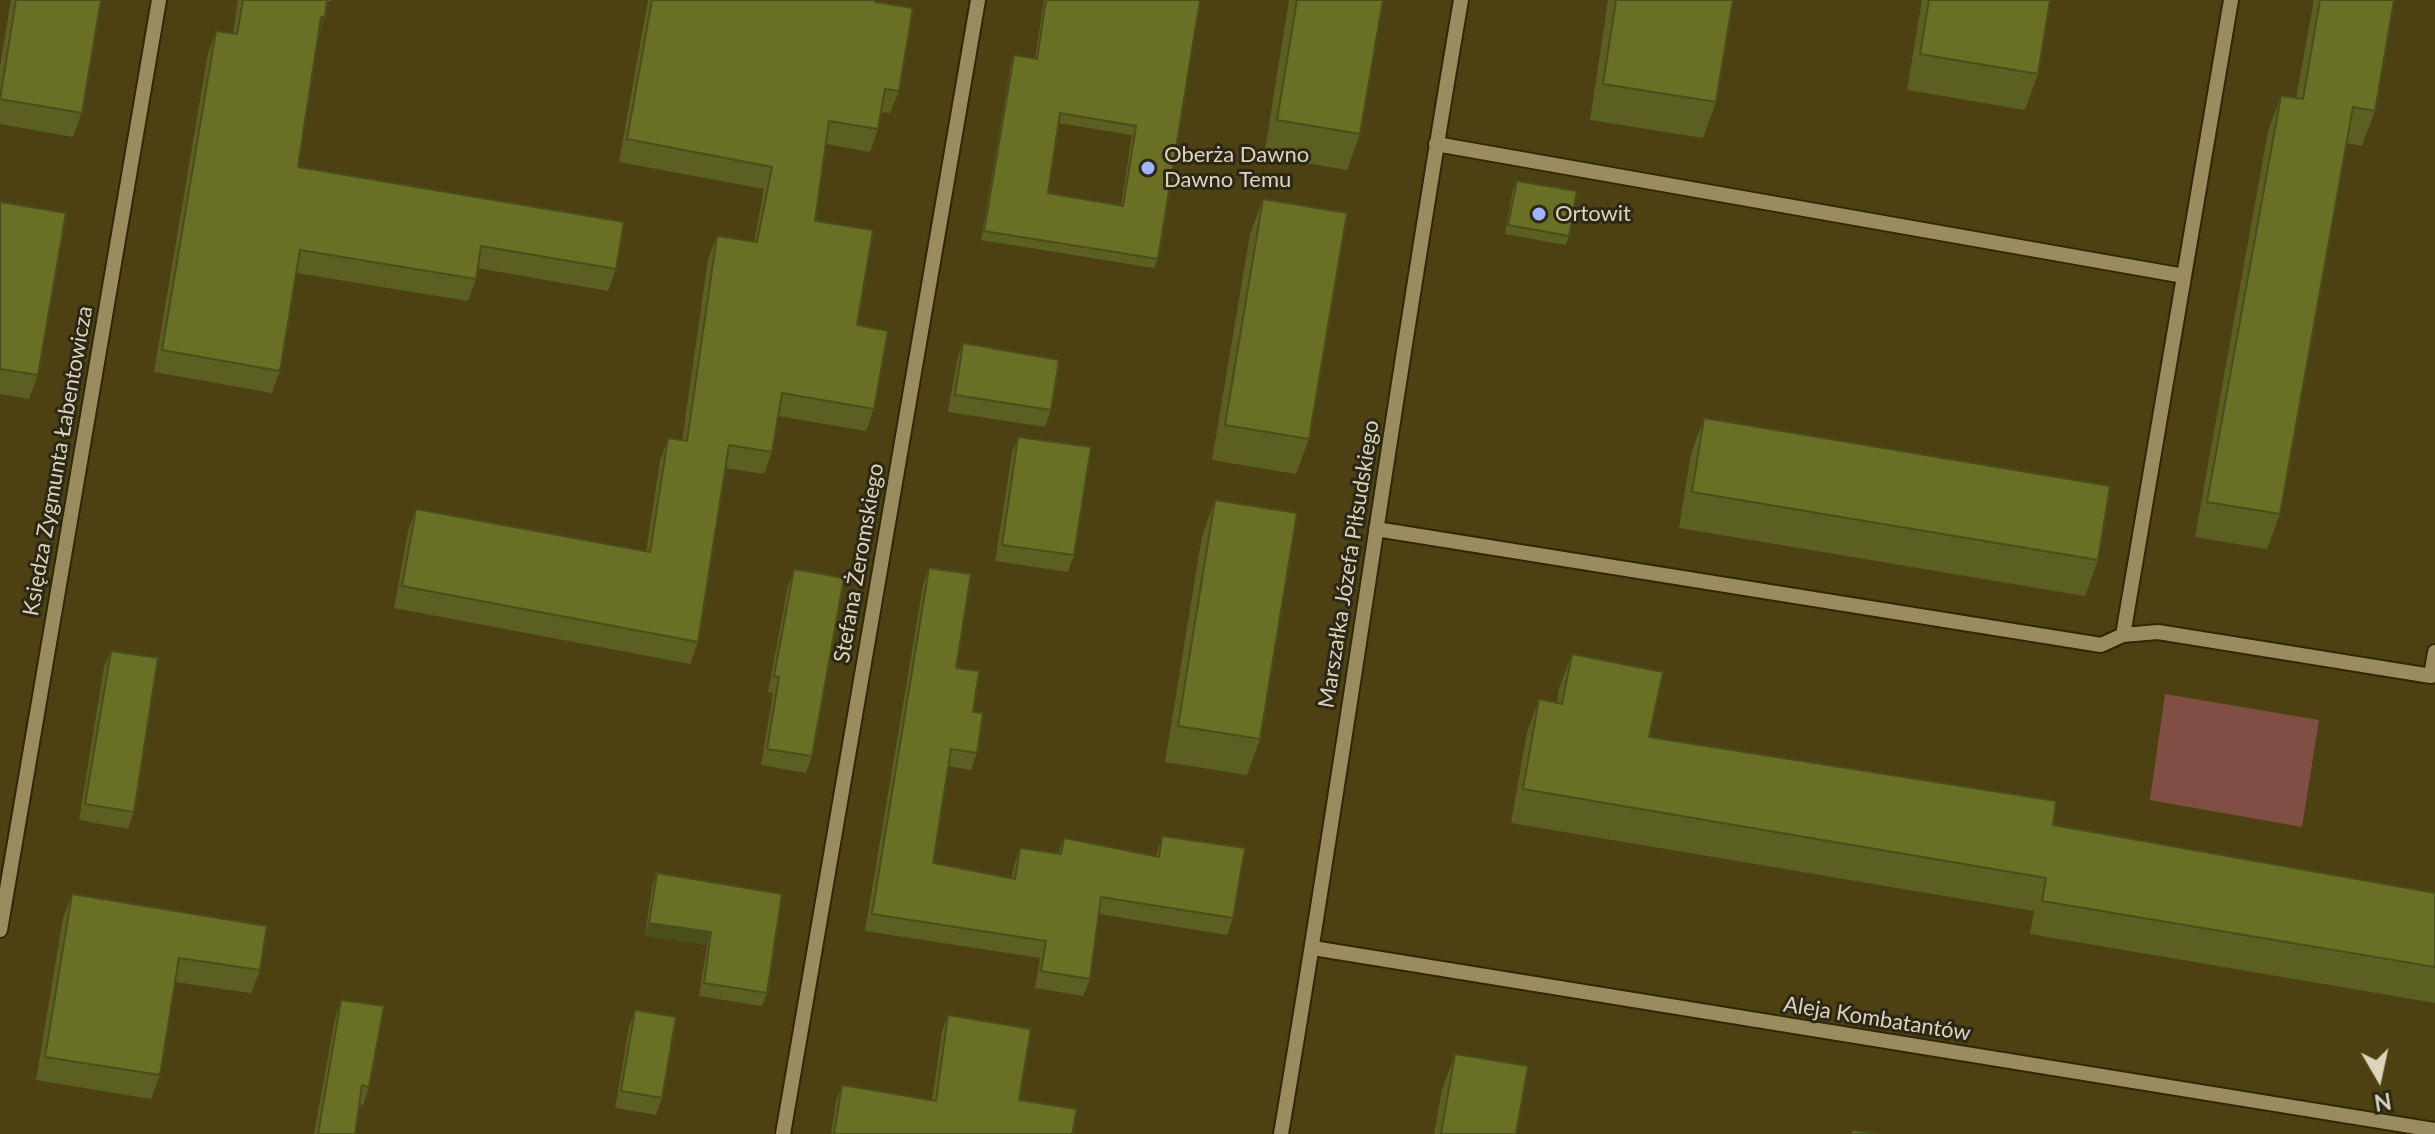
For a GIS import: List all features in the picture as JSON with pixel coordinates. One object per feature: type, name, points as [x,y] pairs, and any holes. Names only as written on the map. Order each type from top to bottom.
[{"type":"street","name":"Księdza Zygmunta Łabentowicza","points":[[0,930],[159,0]]},
{"type":"street","name":"Stefana Żeromskiego","points":[[783,1134],[978,0]]},
{"type":"street","name":"Marszałka Józefa Piłsudskiego","points":[[1281,1134],[1313,948],[1436,144],[1461,0]]},
{"type":"street","points":[[2123,635],[2231,0]]},
{"type":"street","points":[[1436,144],[2184,276]]},
{"type":"street","points":[[1376,529],[2101,645],[2123,635],[2158,632],[2431,676],[2435,652]]},
{"type":"street","name":"Aleja Kombatantów","points":[[1313,948],[2435,1130]]},
{"type":"shaded area","points":[[2165,694],[2319,720],[2302,827],[2150,800]]},
{"type":"building","points":[[16,0],[101,0],[82,113],[0,99]]},
{"type":"building","points":[[243,0],[327,0],[325,17],[321,17],[298,167],[624,222],[616,269],[481,246],[476,279],[300,250],[280,371],[162,350],[216,31],[237,34]]},
{"type":"building","points":[[652,0],[876,0],[913,8],[899,91],[885,89],[878,129],[829,121],[815,221],[873,230],[857,325],[888,331],[874,409],[782,393],[772,452],[729,445],[698,642],[402,586],[416,509],[650,552],[668,438],[687,441],[717,236],[757,242],[772,167],[627,139]]},
{"type":"building","points":[[1046,0],[1200,0],[1158,259],[984,231],[1014,55],[1037,59]],"holes":[[[1060,113],[1136,126],[1123,206],[1048,193]]]},
{"type":"building","points":[[1297,0],[1383,0],[1360,134],[1277,120]]},
{"type":"building","points":[[1616,0],[1733,0],[1716,102],[1603,84]]},
{"type":"building","points":[[1929,0],[2050,0],[2038,74],[1920,54]]},
{"type":"building","points":[[2320,0],[2394,0],[2375,111],[2353,107],[2280,514],[2207,502],[2281,96],[2303,99]]},
{"type":"building","points":[[1517,181],[1577,191],[1569,236],[1508,225]]},
{"type":"building","points":[[1263,199],[1347,213],[1309,439],[1225,425]]},
{"type":"building","points":[[0,202],[66,213],[38,375],[0,369]]},
{"type":"building","points":[[963,343],[1059,360],[1051,410],[955,395]]},
{"type":"building","points":[[1704,418],[2110,486],[2098,560],[1692,492]]},
{"type":"building","points":[[1018,437],[1091,447],[1074,555],[1002,545]]},
{"type":"building","points":[[1215,500],[1297,513],[1260,739],[1178,726]]},
{"type":"building","points":[[929,568],[971,574],[956,668],[979,671],[973,712],[983,713],[977,753],[951,749],[933,863],[1015,879],[1020,848],[1061,854],[1064,838],[1159,857],[1162,836],[1245,848],[1233,918],[1101,897],[1090,979],[1041,971],[1046,941],[872,914]]},
{"type":"building","points":[[794,569],[844,578],[812,756],[767,749],[779,677],[774,676]]},
{"type":"building","points":[[111,651],[158,658],[134,812],[85,804]]},
{"type":"building","points":[[1572,654],[1663,672],[1649,737],[2056,801],[2053,825],[2435,893],[2435,967],[2042,901],[2046,878],[1523,789],[1539,699],[1562,704]]},
{"type":"building","points":[[657,873],[782,894],[767,993],[704,983],[711,932],[649,923]]},
{"type":"building","points":[[72,894],[267,926],[260,970],[179,958],[160,1075],[45,1057]]},
{"type":"building","points":[[341,1000],[384,1006],[369,1087],[362,1085],[355,1134],[318,1134]]},
{"type":"building","points":[[635,1010],[676,1017],[662,1098],[621,1091]]},
{"type":"building","points":[[948,1015],[1031,1029],[1019,1100],[1077,1109],[1072,1134],[834,1134],[842,1085],[936,1101]]},
{"type":"building","points":[[1455,1054],[1528,1066],[1516,1134],[1441,1134]]},
{"type":"building","points":[[1852,1130],[1881,1134],[1851,1134]]},
{"type":"place","name":"Oberża Dawno Dawno Temu","points":[[1148,168]]},
{"type":"place","name":"Ortowit","points":[[1539,214]]}]
